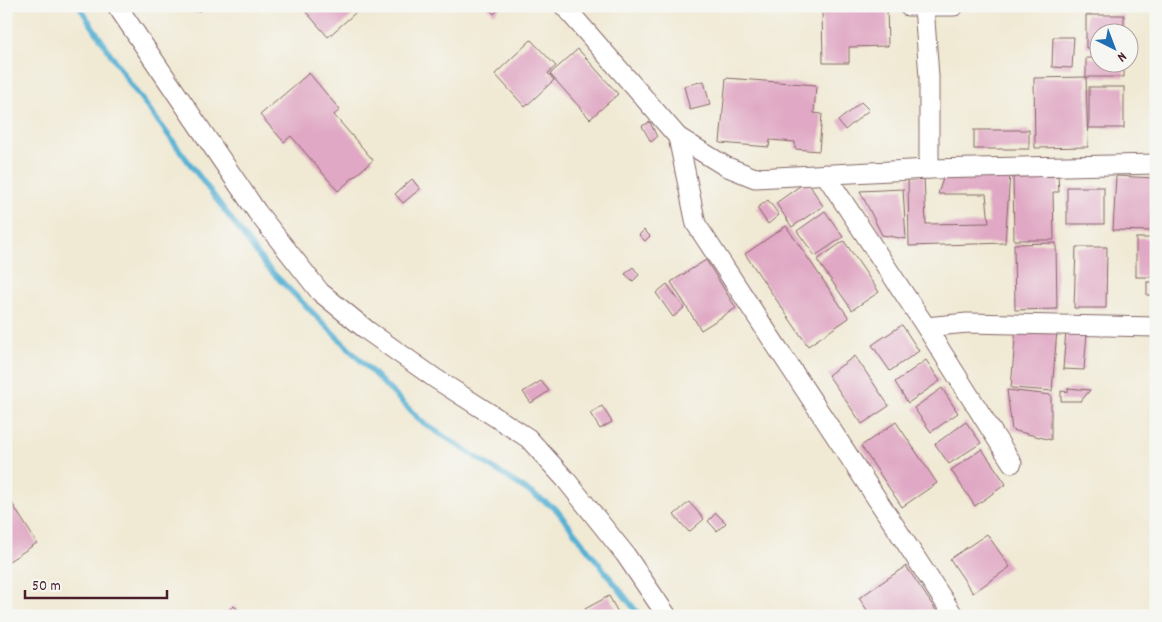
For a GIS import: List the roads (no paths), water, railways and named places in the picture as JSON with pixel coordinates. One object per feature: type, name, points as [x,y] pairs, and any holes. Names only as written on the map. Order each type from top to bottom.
[{"type":"street","points":[[117,6],[257,212],[320,292],[368,331],[436,379],[528,438],[566,480],[625,554],[667,616]]},
{"type":"street","points":[[564,6],[678,137],[725,166],[754,178],[929,168],[1156,164]]},
{"type":"street","points":[[929,168],[928,77],[919,7],[954,6]]},
{"type":"street","points":[[678,137],[696,224],[954,616]]},
{"type":"street","points":[[825,174],[1012,462]]},
{"type":"street","points":[[926,328],[968,323],[1156,327]]},
{"type":"waterway","points":[[79,6],[131,85],[267,267],[422,422],[556,509],[640,616]]}]
